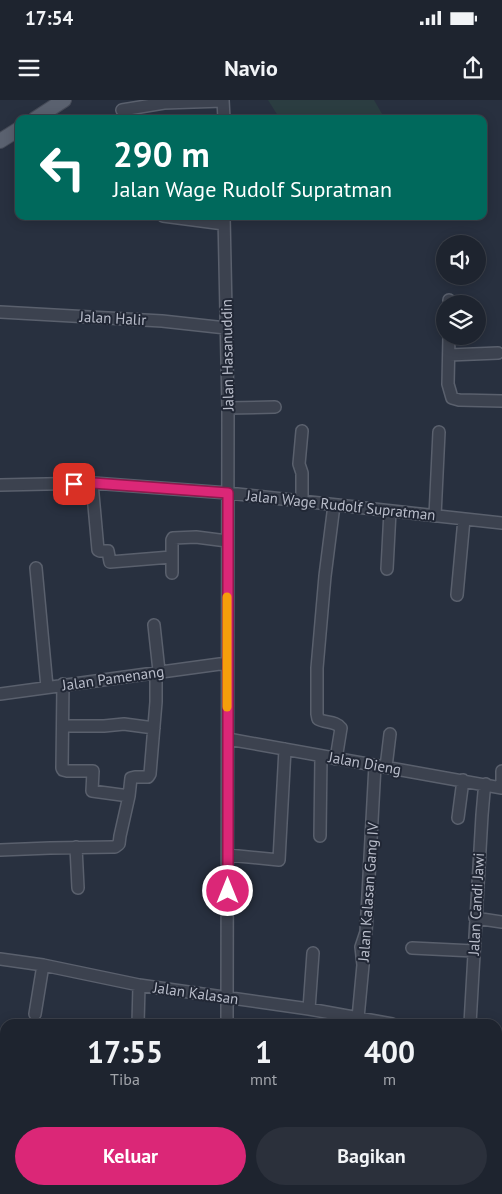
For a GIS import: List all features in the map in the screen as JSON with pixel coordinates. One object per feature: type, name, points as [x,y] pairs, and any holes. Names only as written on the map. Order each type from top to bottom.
[{"type":"main road","points":[[52,113],[64,100]]},
{"type":"main road","points":[[0,141],[15,132]]},
{"type":"street","points":[[122,110],[164,102],[223,101],[224,115]]},
{"type":"street","name":"Jalan Hasanuddin","points":[[224,220],[228,408],[227,1019]]},
{"type":"street","name":"Jalan Halir","points":[[0,312],[162,321],[226,328]]},
{"type":"street","points":[[449,345],[448,384],[452,398],[459,400],[502,401]]},
{"type":"street","points":[[449,355],[498,354]]},
{"type":"street","points":[[228,408],[275,407]]},
{"type":"street","points":[[302,431],[299,464],[302,473],[302,502]]},
{"type":"street","points":[[435,516],[439,432]]},
{"type":"street","points":[[92,483],[98,550],[108,551],[110,562],[171,557]]},
{"type":"street","name":"Jalan Wage Rudolf Supratman","points":[[0,485],[92,483],[228,493],[502,523]]},
{"type":"street","points":[[334,505],[325,576],[317,668],[317,714],[318,719],[337,724],[341,728],[336,759]]},
{"type":"street","points":[[387,569],[390,511]]},
{"type":"street","points":[[456,595],[464,519]]},
{"type":"street","points":[[172,573],[173,538],[201,537],[227,541]]},
{"type":"street","points":[[36,568],[47,687]]},
{"type":"street","points":[[0,850],[76,847],[112,848],[118,846],[131,778],[135,776],[148,777],[150,774],[157,672],[154,625]]},
{"type":"street","name":"Jalan Pamenang","points":[[0,694],[227,663]]},
{"type":"street","points":[[64,684],[63,770],[93,770],[92,791],[129,796]]},
{"type":"street","points":[[63,726],[124,724],[154,728]]},
{"type":"street","name":"Jalan Kalasan Gang IV","points":[[358,1018],[363,965],[361,947],[366,932],[381,766],[390,734]]},
{"type":"street","name":"Jalan Dieng","points":[[228,738],[502,788]]},
{"type":"street","points":[[228,855],[279,860],[285,749]]},
{"type":"street","points":[[320,836],[321,756]]},
{"type":"street","points":[[502,771],[502,788]]},
{"type":"street","points":[[458,818],[463,780]]},
{"type":"street","name":"Jalan Candi Jawi","points":[[470,1019],[475,918],[486,784]]},
{"type":"street","points":[[76,847],[78,888]]},
{"type":"street","points":[[475,918],[502,922]]},
{"type":"street","points":[[412,948],[474,950]]},
{"type":"street","points":[[309,1009],[314,953]]},
{"type":"street","name":"Jalan Kalasan","points":[[0,959],[43,965],[138,985],[309,1009],[364,1019]]},
{"type":"street","points":[[35,1014],[43,965]]},
{"type":"street","points":[[138,985],[138,1019]]},
{"type":"shaded area","points":[[268,100],[374,100],[383,115],[277,115]]},
{"type":"slow traffic","points":[[227,597],[227,707]]},
{"type":"route","points":[[74,484],[93,483],[228,493],[228,891]]}]
